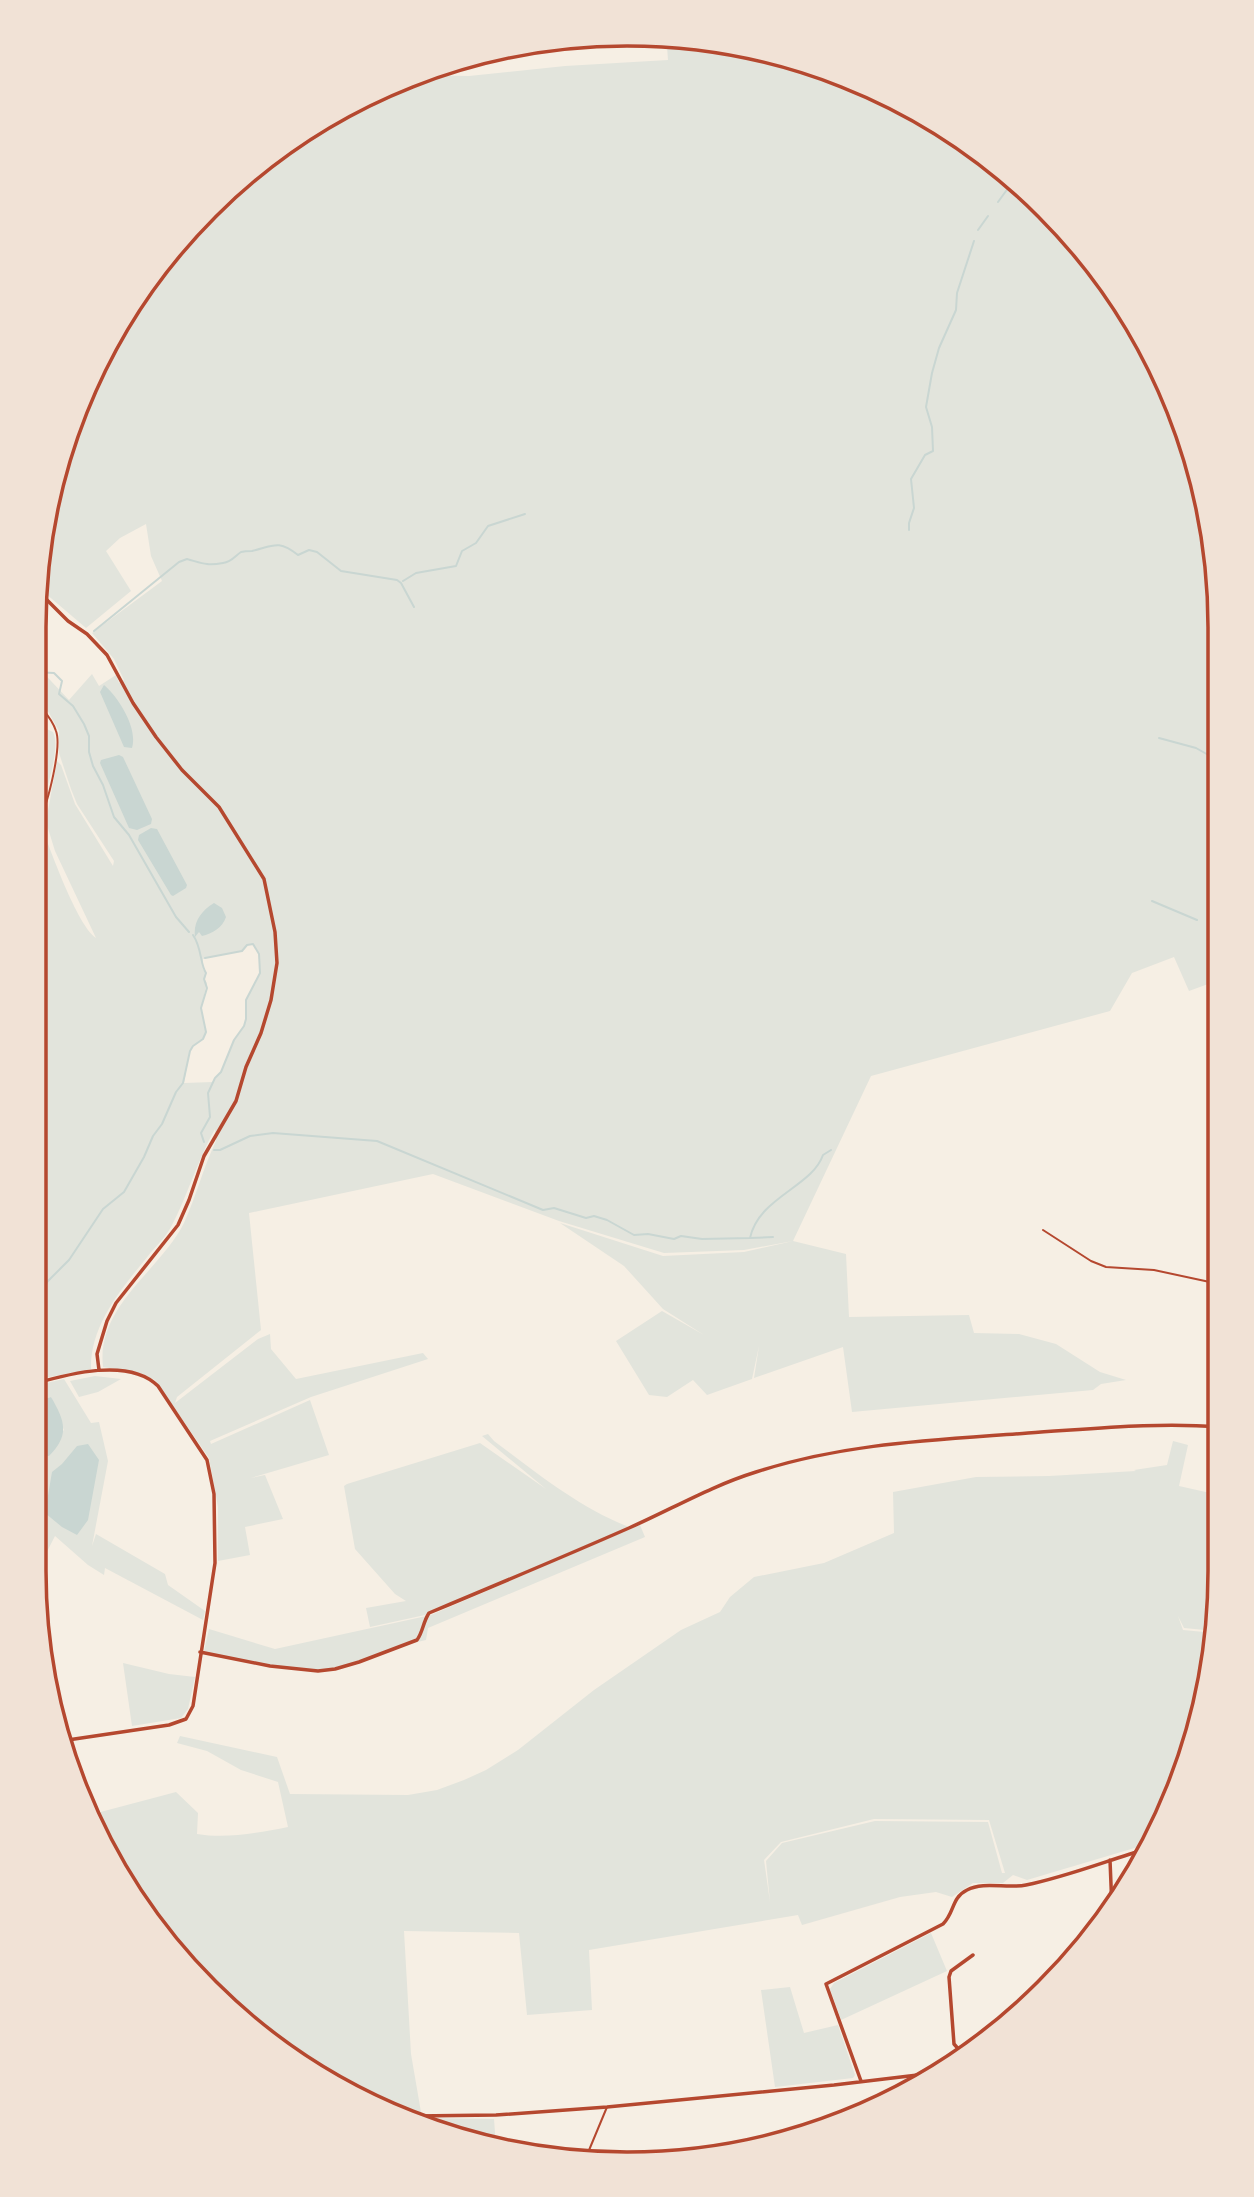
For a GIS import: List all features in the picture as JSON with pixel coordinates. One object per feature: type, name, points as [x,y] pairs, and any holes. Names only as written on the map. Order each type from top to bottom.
[{"type":"street","points":[[47,600],[107,655],[133,703],[156,737],[182,770],[219,807],[264,879],[275,932],[277,963],[271,1000],[236,1101],[204,1156],[190,1200],[178,1225],[116,1303],[107,1321],[97,1354],[99,1370]]},
{"type":"street","points":[[46,1380],[99,1370],[140,1375],[153,1381],[206,1460],[214,1494],[215,1563],[193,1706],[186,1719],[169,1725],[71,1740]]},
{"type":"street","points":[[200,1652],[299,1670],[334,1669],[359,1662],[417,1640],[423,1621],[429,1613],[632,1527],[707,1489],[806,1457],[847,1449],[970,1437],[1130,1426],[1208,1426]]},
{"type":"street","points":[[861,2081],[826,1984],[943,1924],[951,1916],[959,1895],[968,1889],[977,1886],[1027,1885],[1136,1852]]},
{"type":"street","points":[[1110,1860],[1111,1891]]},
{"type":"street","points":[[957,2048],[954,2044],[949,1977],[951,1970],[973,1955]]},
{"type":"street","points":[[427,2116],[496,2115],[607,2107],[916,2075]]},
{"type":"lane","points":[[46,713],[58,737],[46,795]]},
{"type":"lane","points":[[1043,1230],[1105,1267],[1154,1270],[1208,1282]]},
{"type":"lane","points":[[589,2150],[607,2107]]},
{"type":"shaded area","points":[[667,47],[682,48],[778,65],[850,90],[918,123],[981,166],[1038,216],[1088,273],[1110,304],[1149,370],[1178,440],[1189,476],[1204,551],[1208,627],[1208,984],[1189,991],[1174,957],[1132,973],[1110,1011],[871,1076],[793,1241],[744,1250],[664,1253],[559,1221],[433,1174],[249,1213],[261,1330],[177,1397],[175,1403],[258,1339],[270,1334],[271,1349],[296,1379],[423,1353],[428,1359],[311,1397],[210,1441],[211,1444],[310,1400],[329,1455],[251,1478],[265,1475],[283,1519],[245,1527],[250,1555],[218,1561],[218,1507],[209,1458],[155,1380],[140,1373],[103,1367],[103,1345],[109,1326],[119,1307],[184,1223],[216,1141],[215,1129],[171,1227],[109,1308],[96,1337],[91,1369],[46,1378],[46,838],[73,903],[96,938],[55,851],[46,822],[57,761],[61,765],[75,804],[113,866],[114,861],[77,804],[71,789],[59,753],[59,731],[46,709],[46,676],[69,700],[92,674],[99,686],[116,675],[119,683],[124,680],[114,659],[92,633],[162,581],[151,556],[146,524],[120,538],[106,551],[131,591],[86,628],[47,595],[50,551],[65,476],[76,440],[105,370],[144,304],[166,273],[216,216],[273,166],[336,123],[370,105],[440,76],[469,76],[565,66],[668,60]],"holes":[[[253,944],[259,954],[260,973],[246,1000],[244,1026],[234,1040],[221,1072],[213,1082],[184,1083],[190,1051],[203,1039],[206,1032],[201,1008],[207,983],[203,959],[242,951],[247,945]]]},
{"type":"shaded area","points":[[104,685],[116,698],[130,723],[132,748],[124,747],[100,692]]},
{"type":"shaded area","points":[[46,729],[53,732],[55,739],[46,792]]},
{"type":"shaded area","points":[[119,755],[123,757],[152,819],[151,824],[137,830],[129,828],[100,763],[101,760]]},
{"type":"shaded area","points":[[151,828],[157,829],[187,885],[173,896],[138,840],[139,835]]},
{"type":"shaded area","points":[[214,903],[222,908],[225,921],[213,932],[202,936],[199,932],[195,937],[195,926],[199,917]]},
{"type":"shaded area","points":[[560,1223],[663,1256],[744,1252],[793,1241],[846,1254],[849,1317],[969,1315],[974,1333],[1019,1334],[1056,1344],[1100,1372],[1126,1380],[1101,1384],[1093,1390],[852,1412],[843,1347],[754,1378],[759,1346],[752,1379],[707,1395],[693,1380],[667,1397],[649,1395],[616,1341],[662,1311],[704,1335],[663,1309],[624,1266]]},
{"type":"shaded area","points":[[95,1376],[121,1379],[98,1392],[79,1397],[70,1381]]},
{"type":"shaded area","points":[[64,1379],[91,1423],[99,1422],[108,1461],[92,1546],[96,1534],[165,1574],[168,1585],[205,1611],[203,1620],[105,1568],[104,1575],[88,1565],[55,1536],[46,1554],[46,1447],[64,1430],[51,1397],[46,1398],[46,1383]]},
{"type":"shaded area","points":[[51,1397],[60,1413],[63,1428],[60,1441],[49,1456],[46,1455],[46,1398]]},
{"type":"shaded area","points":[[488,1434],[558,1488],[592,1510],[629,1527],[425,1615],[370,1627],[366,1608],[406,1601],[395,1594],[355,1549],[344,1486],[480,1443],[546,1489],[482,1436]]},
{"type":"shaded area","points":[[1173,1441],[1188,1445],[1179,1486],[1208,1493],[1205,1630],[1184,1628],[1178,1616],[1183,1630],[1205,1632],[1197,1683],[1178,1757],[1139,1847],[1027,1880],[1013,1875],[1003,1883],[973,1883],[952,1897],[936,1892],[900,1897],[802,1925],[798,1915],[589,1950],[592,2010],[527,2015],[519,1933],[404,1931],[411,2054],[421,2114],[336,2074],[273,2031],[216,1981],[166,1924],[144,1893],[123,1861],[99,1813],[176,1792],[198,1813],[197,1834],[231,1836],[288,1827],[278,1782],[241,1770],[207,1751],[177,1743],[180,1736],[277,1757],[290,1794],[408,1795],[437,1790],[486,1770],[518,1750],[594,1690],[681,1630],[720,1612],[730,1597],[754,1577],[824,1563],[894,1533],[893,1492],[976,1477],[1136,1471],[1134,1470],[1167,1465]],"holes":[[[874,1819],[989,1820],[1005,1873],[1002,1873],[988,1822],[875,1821],[782,1843],[766,1861],[770,1902],[764,1860],[781,1842]]]},
{"type":"shaded area","points":[[88,1444],[99,1460],[88,1520],[77,1535],[46,1514],[46,1507],[52,1472],[77,1446]]},
{"type":"shaded area","points":[[640,1525],[645,1537],[428,1628],[426,1640],[345,1665],[318,1670],[286,1668],[204,1651],[209,1629],[275,1649],[431,1615]]},
{"type":"shaded area","points":[[123,1663],[195,1677],[188,1709],[181,1718],[132,1726]]},
{"type":"shaded area","points":[[931,1933],[947,1971],[841,2020],[830,1989],[834,1983]]},
{"type":"shaded area","points":[[790,1987],[804,2033],[838,2025],[855,2075],[853,2078],[775,2087],[761,1990]]},
{"type":"shaded area","points":[[433,2118],[494,2119],[495,2136]]},
{"type":"waterway","points":[[998,202],[1008,188]]},
{"type":"waterway","points":[[978,230],[988,216]]},
{"type":"waterway","points":[[909,530],[914,508],[911,479],[925,455],[933,451],[932,427],[926,407],[932,373],[939,348],[956,310],[957,293],[974,241]]},
{"type":"waterway","points":[[403,581],[416,573],[456,566],[462,551],[476,543],[488,526],[525,514]]},
{"type":"waterway","points":[[94,631],[179,562],[187,559],[208,564],[223,563],[241,552],[275,545],[285,547],[298,555],[309,550],[317,552],[341,571],[397,580],[414,607]]},
{"type":"waterway","points":[[46,673],[54,673],[62,681],[59,694],[73,706],[84,724],[89,736],[89,752],[93,766],[114,817],[129,835],[176,917],[189,932]]},
{"type":"waterway","points":[[1159,738],[1196,748],[1208,755]]},
{"type":"waterway","points":[[1152,901],[1197,920]]},
{"type":"waterway","points":[[46,1284],[69,1260],[103,1209],[124,1192],[183,1083],[190,1051],[203,1039],[206,1032],[201,1008],[207,988],[204,979],[206,973],[193,935]]},
{"type":"waterway","points":[[204,1142],[201,1133],[210,1117],[208,1093],[221,1072],[234,1040],[244,1026],[246,1000],[260,973],[259,954],[253,944],[247,945],[242,951],[205,958]]},
{"type":"waterway","points":[[214,1150],[220,1150],[250,1136],[273,1133],[377,1141],[543,1210],[554,1208],[586,1218],[594,1216],[634,1235],[648,1234],[674,1239],[681,1236],[702,1239],[750,1238],[755,1224],[764,1212],[808,1176],[823,1155],[831,1150]]},
{"type":"waterway","points":[[750,1238],[773,1237]]}]
